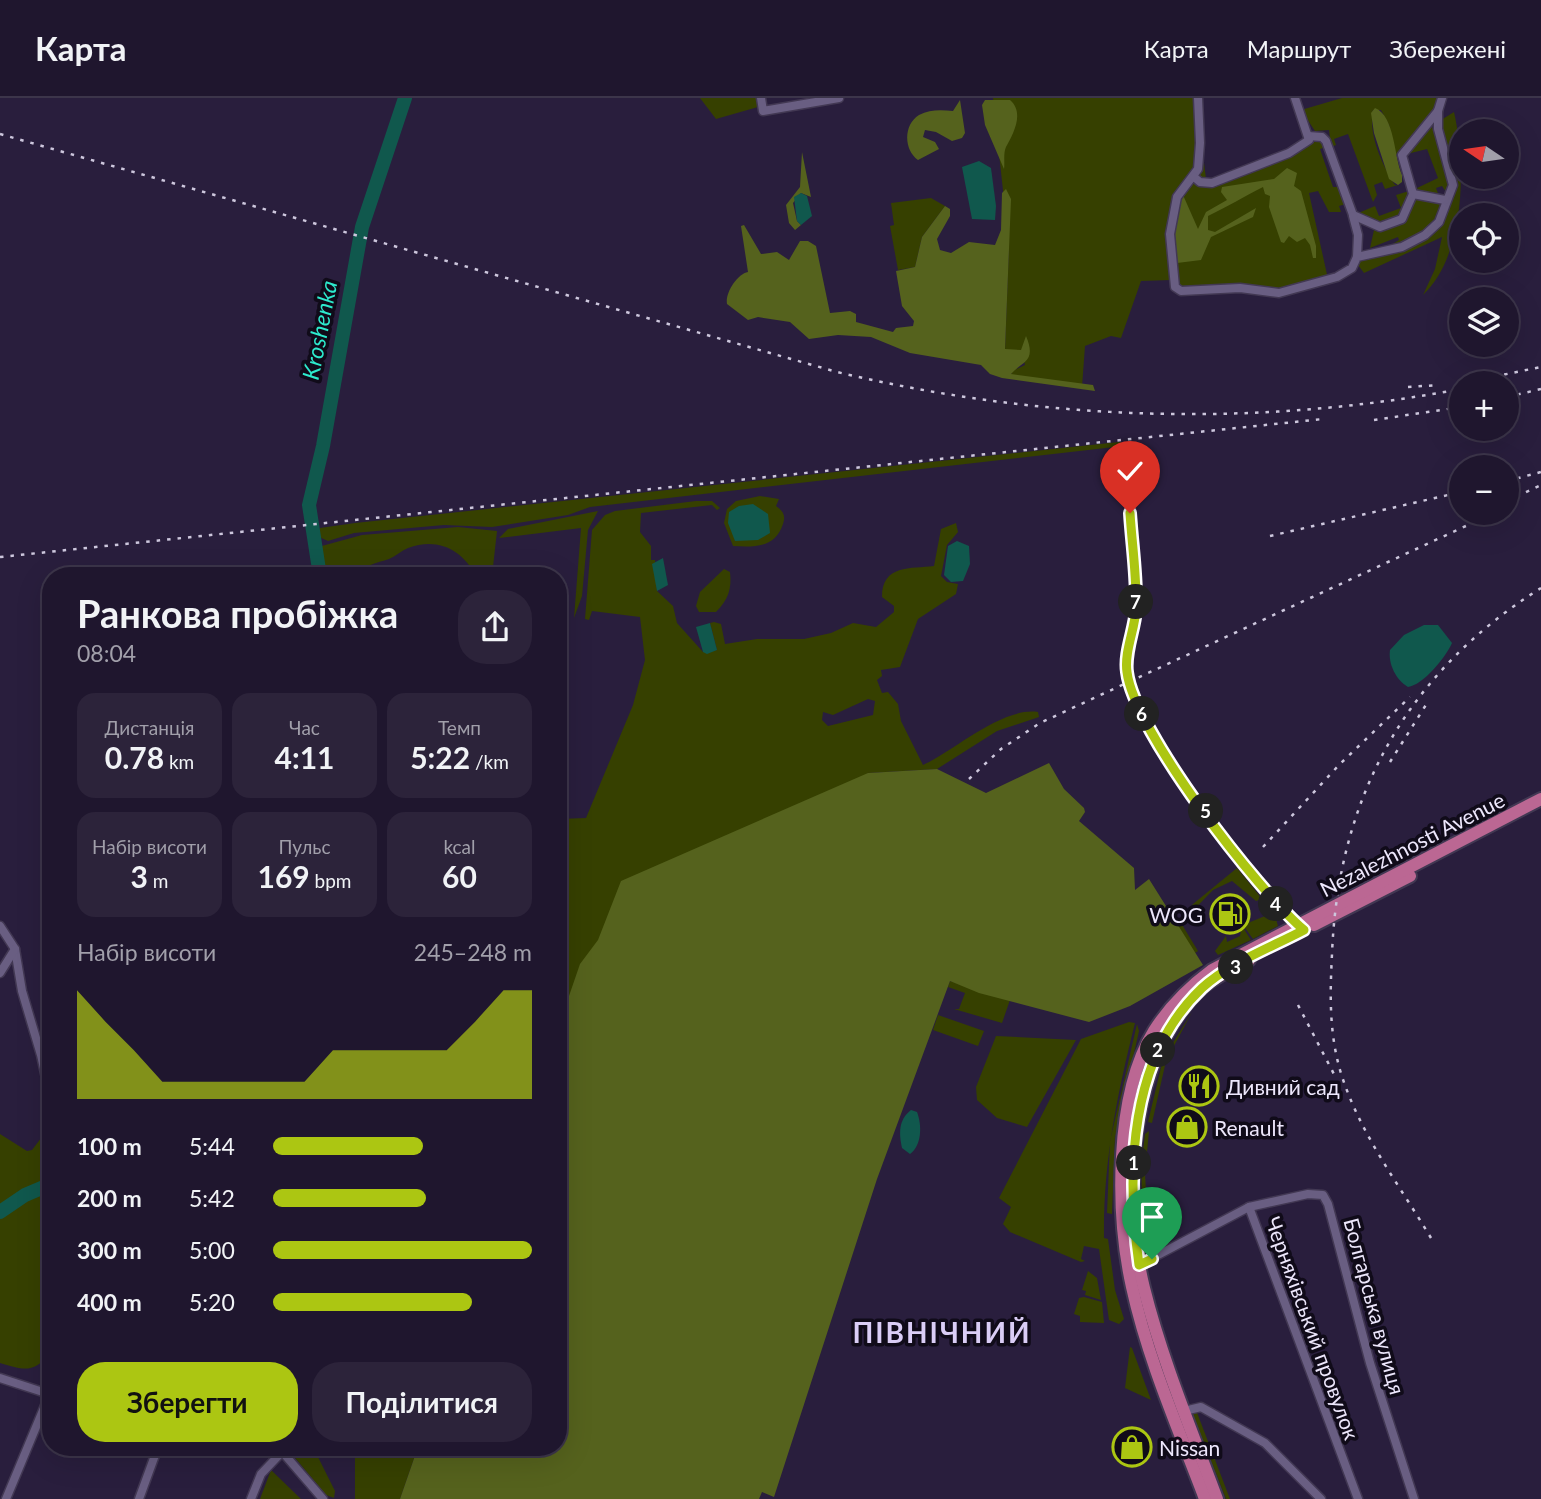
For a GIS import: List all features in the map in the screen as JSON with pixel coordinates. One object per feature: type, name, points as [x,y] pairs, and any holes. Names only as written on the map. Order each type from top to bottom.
[{"type":"main road","name":"Nezalezhnosti Avenue","points":[[1217,1499],[1158,1338],[1139,1265],[1134,1219],[1134,1156],[1146,1088],[1162,1042],[1204,986],[1301,927],[1541,799]]},
{"type":"main road","name":"Nezalezhnosti Avenue","points":[[1205,1499],[1159,1376],[1131,1286],[1122,1216],[1121,1169],[1125,1127],[1139,1065],[1152,1033],[1164,1015],[1212,970],[1541,808]]},
{"type":"street","points":[[761,98],[763,111],[791,102],[839,98]]},
{"type":"street","points":[[1194,177],[1204,184],[1212,183],[1289,153],[1309,138],[1322,137],[1326,141],[1358,235],[1357,257],[1352,268],[1337,277],[1279,293],[1240,288],[1181,291],[1175,287],[1170,245],[1174,209],[1177,197],[1194,177],[1200,144],[1198,98]]},
{"type":"street","points":[[1295,98],[1309,138]]},
{"type":"street","points":[[1357,257],[1402,247],[1425,235],[1439,222],[1445,200],[1452,189],[1453,177],[1438,129],[1438,111],[1442,98]]},
{"type":"street","points":[[1353,215],[1380,227],[1402,219],[1413,194],[1402,155],[1438,111]]},
{"type":"street","points":[[1413,194],[1445,200]]},
{"type":"street","points":[[1125,459],[1129,476],[1136,590],[1134,624],[1127,664],[1130,683],[1167,760],[1272,901],[1301,927]]},
{"type":"street","points":[[0,926],[15,948],[22,991],[42,1060]]},
{"type":"street","points":[[0,973],[15,948]]},
{"type":"street","name":"Болгарська вулиця","points":[[1249,1207],[1314,1193],[1326,1198],[1370,1363],[1413,1499]]},
{"type":"street","name":"Черняхівський провулок","points":[[1139,1265],[1249,1207],[1358,1499]]},
{"type":"street","points":[[0,1378],[42,1391]]},
{"type":"street","points":[[1184,1411],[1202,1407],[1265,1443],[1321,1499]]},
{"type":"street","points":[[5,1495],[42,1411]]},
{"type":"street","points":[[139,1499],[155,1456]]},
{"type":"street","points":[[251,1499],[261,1474],[275,1456]]},
{"type":"street","points":[[285,1456],[323,1499]]},
{"type":"shaded area","points":[[700,98],[757,98],[758,107],[716,119]]},
{"type":"shaded area","points":[[993,98],[1196,98],[1207,187],[1313,142],[1322,141],[1326,147],[1320,149],[1333,187],[1340,187],[1346,204],[1339,206],[1341,212],[1329,212],[1318,191],[1309,193],[1328,279],[1272,290],[1185,288],[1171,280],[1141,281],[1121,338],[1111,336],[1085,346],[1082,387],[1011,375],[1012,371],[1025,365],[1021,350],[1005,350],[1009,246]]},
{"type":"shaded area","points":[[1342,98],[1439,98],[1438,105],[1396,155],[1389,125],[1381,110],[1373,110],[1372,129],[1377,149],[1390,177],[1395,185],[1398,185],[1385,189],[1382,182],[1374,185],[1377,195],[1373,202],[1348,134],[1334,139],[1336,145],[1331,147],[1329,130],[1315,131],[1301,110]]},
{"type":"shaded area","points":[[960,100],[965,133],[962,138],[952,141],[936,132],[925,130],[923,137],[935,142],[939,149],[918,160],[910,150],[907,138],[914,119],[927,112],[953,111]]},
{"type":"shaded area","points":[[985,100],[1010,100],[1017,111],[1016,124],[1005,149],[1004,169],[985,125],[982,105]]},
{"type":"shaded area","points":[[1375,108],[1382,112],[1390,128],[1402,175],[1402,182],[1398,185],[1389,179],[1374,133],[1371,113]]},
{"type":"shaded area","points":[[1454,112],[1455,119],[1449,119],[1449,155],[1441,120]]},
{"type":"shaded area","points":[[1431,124],[1449,178],[1446,192],[1442,186],[1436,188],[1439,196],[1419,192],[1417,188],[1438,178],[1427,149],[1407,154]]},
{"type":"shaded area","points":[[802,152],[811,197],[801,193],[793,203],[797,221],[801,225],[795,230],[789,223],[786,205],[800,187]]},
{"type":"shaded area","points":[[979,161],[991,168],[995,220],[972,219],[962,167]]},
{"type":"shaded area","points":[[1287,168],[1297,173],[1294,186],[1301,191],[1316,246],[1316,258],[1313,258],[1305,238],[1297,242],[1289,236],[1284,243],[1281,242],[1269,207],[1270,196],[1265,194],[1263,187],[1208,216],[1208,230],[1215,232],[1256,208],[1253,217],[1211,237],[1201,260],[1177,263],[1172,247],[1172,228],[1176,209],[1183,195],[1198,229],[1206,212],[1227,200],[1221,192],[1222,187],[1274,179]]},
{"type":"shaded area","points":[[1006,189],[1011,199],[1005,349],[1021,350],[1026,336],[1030,351],[1027,360],[1011,374],[1093,385],[1095,391],[1002,378],[990,374],[981,365],[910,353],[871,337],[838,335],[809,339],[790,322],[758,317],[748,320],[727,304],[733,285],[740,276],[748,272],[741,226],[744,225],[761,254],[777,252],[789,260],[800,241],[808,241],[816,246],[830,313],[850,311],[856,314],[856,322],[893,332],[896,328],[913,326],[914,321],[902,306],[896,271],[915,267],[922,237],[945,206],[950,209],[950,216],[937,239],[940,250],[951,253],[969,242],[995,245],[1001,230],[1002,193]]},
{"type":"shaded area","points":[[1455,189],[1460,189],[1459,203],[1449,203],[1448,257],[1437,278],[1423,295],[1435,269],[1442,237],[1364,273],[1358,265],[1361,260],[1437,228]]},
{"type":"shaded area","points":[[1409,191],[1401,217],[1380,225],[1356,214],[1375,206],[1379,216],[1401,208],[1396,195]]},
{"type":"shaded area","points":[[801,193],[807,196],[812,216],[801,225],[797,221],[794,197]]},
{"type":"shaded area","points":[[931,198],[945,206],[922,237],[915,267],[898,270],[890,226],[894,225],[891,203]]},
{"type":"shaded area","points":[[1417,199],[1440,204],[1439,213],[1430,228],[1406,242],[1388,247],[1399,240],[1398,237],[1370,248],[1374,230],[1384,229]]},
{"type":"shaded area","points":[[1119,442],[1132,445],[590,507],[568,515],[492,527],[444,525],[354,533],[328,541],[315,535],[320,528],[355,523]]},
{"type":"shaded area","points":[[760,496],[779,499],[776,506],[784,518],[779,532],[775,538],[763,544],[733,546],[724,523],[727,509],[736,501]]},
{"type":"shaded area","points":[[696,501],[712,501],[720,508],[717,510],[712,505],[641,513],[640,532],[651,546],[651,560],[655,560],[657,591],[673,606],[677,623],[703,652],[717,650],[710,623],[714,622],[721,624],[725,644],[757,639],[804,639],[831,633],[853,623],[876,627],[894,612],[894,606],[882,597],[887,579],[899,570],[934,566],[941,529],[956,523],[958,532],[947,545],[941,576],[947,582],[958,584],[956,594],[918,619],[900,667],[881,670],[882,676],[877,680],[882,693],[888,692],[898,704],[901,721],[923,765],[1009,716],[1038,712],[1039,717],[997,731],[937,769],[868,773],[567,1047],[567,819],[586,818],[633,705],[645,660],[640,617],[592,611],[589,620],[585,619],[592,530],[605,515],[615,511]],"holes":[[[868,699],[875,701],[873,715],[828,726],[822,720],[823,712],[833,715]]]},
{"type":"shaded area","points":[[753,504],[768,514],[770,533],[758,540],[735,541],[728,523],[729,512],[739,506]]},
{"type":"shaded area","points":[[598,511],[588,530],[582,596],[574,618],[581,528],[499,538],[508,529]]},
{"type":"shaded area","points":[[458,527],[497,531],[493,567],[470,567],[456,552],[429,544],[408,548],[389,559],[366,567],[317,567],[315,558],[318,547],[362,535]]},
{"type":"shaded area","points":[[957,541],[969,546],[970,564],[963,581],[951,582],[944,575],[948,546]]},
{"type":"shaded area","points":[[663,558],[668,585],[657,591],[652,564]]},
{"type":"shaded area","points":[[724,569],[730,572],[730,589],[724,603],[716,612],[699,612],[696,606],[700,592]]},
{"type":"shaded area","points":[[710,623],[717,650],[707,654],[703,652],[696,627]]},
{"type":"shaded area","points":[[1424,625],[1438,625],[1452,643],[1433,670],[1408,687],[1394,671],[1390,650],[1404,635]]},
{"type":"shaded area","points":[[1049,763],[1064,789],[1084,808],[1085,812],[1079,821],[1134,868],[1135,890],[1149,879],[1203,965],[1130,1006],[1089,1022],[979,993],[950,981],[877,1179],[774,1497],[762,1492],[759,1499],[400,1499],[415,1456],[567,1456],[567,1002],[580,964],[598,940],[621,881],[868,773],[937,769],[986,793]]},
{"type":"shaded area","points":[[1237,868],[1262,899],[1256,901],[1232,881],[1213,890],[1181,923],[1198,951],[1195,953],[1177,926],[1193,904]]},
{"type":"shaded area","points":[[1265,916],[1276,919],[1278,926],[1253,939],[1243,925]]},
{"type":"shaded area","points":[[1242,926],[1251,940],[1218,955],[1215,951],[1226,936],[1227,942],[1240,936]]},
{"type":"shaded area","points":[[950,981],[1010,1000],[1002,1023],[954,1009],[959,1009],[965,993],[948,987]]},
{"type":"shaded area","points":[[1192,1012],[1166,1061],[1152,1123],[1148,1122],[1163,1059]]},
{"type":"shaded area","points":[[938,1015],[984,1031],[978,1046],[933,1030]]},
{"type":"shaded area","points":[[1129,1022],[1135,1023],[1112,1129],[1104,1210],[1104,1238],[1108,1239],[1115,1290],[1124,1319],[1119,1324],[1109,1320],[1099,1249],[1084,1246],[1081,1259],[1085,1261],[1081,1262],[1010,1232],[1003,1224],[1011,1207],[999,1198],[1081,1039]]},
{"type":"shaded area","points":[[1137,1024],[1139,1031],[1115,1138],[1112,1214],[1107,1213],[1110,1141]]},
{"type":"shaded area","points":[[996,1036],[1076,1040],[1027,1127],[997,1118],[977,1100],[976,1087]]},
{"type":"shaded area","points":[[911,1110],[917,1112],[920,1129],[917,1145],[910,1154],[902,1148],[900,1132],[904,1118]]},
{"type":"shaded area","points":[[1149,1131],[1145,1174],[1150,1256],[1146,1257],[1142,1180],[1145,1134]]},
{"type":"shaded area","points":[[0,1134],[27,1151],[32,1150],[42,1137],[42,1361],[33,1367],[22,1368],[0,1363]]},
{"type":"shaded area","points":[[1088,1271],[1097,1278],[1101,1300],[1085,1295],[1086,1291],[1082,1290]]},
{"type":"shaded area","points":[[1079,1298],[1102,1302],[1104,1323],[1080,1322],[1080,1316],[1074,1314]]},
{"type":"shaded area","points":[[1130,1347],[1132,1348],[1151,1400],[1125,1388]]},
{"type":"shaded area","points":[[1196,1410],[1230,1499],[1226,1499],[1192,1412]]},
{"type":"shaded area","points":[[294,1456],[318,1456],[335,1491],[334,1498],[326,1495]]},
{"type":"shaded area","points":[[355,1456],[415,1456],[400,1499],[355,1499]]},
{"type":"shaded area","points":[[271,1470],[301,1499],[260,1499]]},
{"type":"waterway","name":"Kroshenka","points":[[319,567],[309,505],[323,446],[362,227],[405,98]]},
{"type":"waterway","name":"Kroshenka","points":[[0,1212],[25,1195],[42,1188]]},
{"type":"railway","points":[[0,134],[837,372],[914,388],[992,401],[1148,414],[1305,410],[1449,391]]},
{"type":"railway","points":[[1519,372],[1541,367]]},
{"type":"railway","points":[[1408,387],[1439,385]]},
{"type":"railway","points":[[1519,394],[1541,389]]},
{"type":"railway","points":[[1374,420],[1449,409]]},
{"type":"railway","points":[[0,557],[1323,419]]},
{"type":"railway","points":[[1519,478],[1541,472]]},
{"type":"railway","points":[[1519,495],[1541,485]]},
{"type":"railway","points":[[1270,536],[1449,495]]},
{"type":"railway","points":[[969,779],[1001,749],[1040,723],[1468,525]]},
{"type":"railway","points":[[1431,1238],[1368,1135],[1340,1070],[1332,1027],[1331,998],[1337,897],[1348,842],[1365,791],[1388,744],[1418,699],[1453,659],[1494,621],[1541,588]]},
{"type":"railway","points":[[1263,847],[1339,765],[1410,697]]},
{"type":"railway","points":[[1390,762],[1429,700]]},
{"type":"railway","points":[[1298,1005],[1336,1078]]},
{"type":"place","name":"WOG","points":[[1230,914]]},
{"type":"place","name":"Дивний сад","points":[[1199,1086]]},
{"type":"place","name":"Renault","points":[[1187,1127]]},
{"type":"place","name":"Nissan","points":[[1132,1447]]},
{"type":"district","name":"ПІВНІЧНИЙ","points":[[942,1332]]},
{"type":"route","points":[[1130,513],[1136,612],[1127,672],[1140,709],[1167,760],[1272,901],[1304,930],[1204,986],[1170,1028],[1156,1054],[1139,1117],[1133,1173],[1139,1265],[1152,1259]]}]
